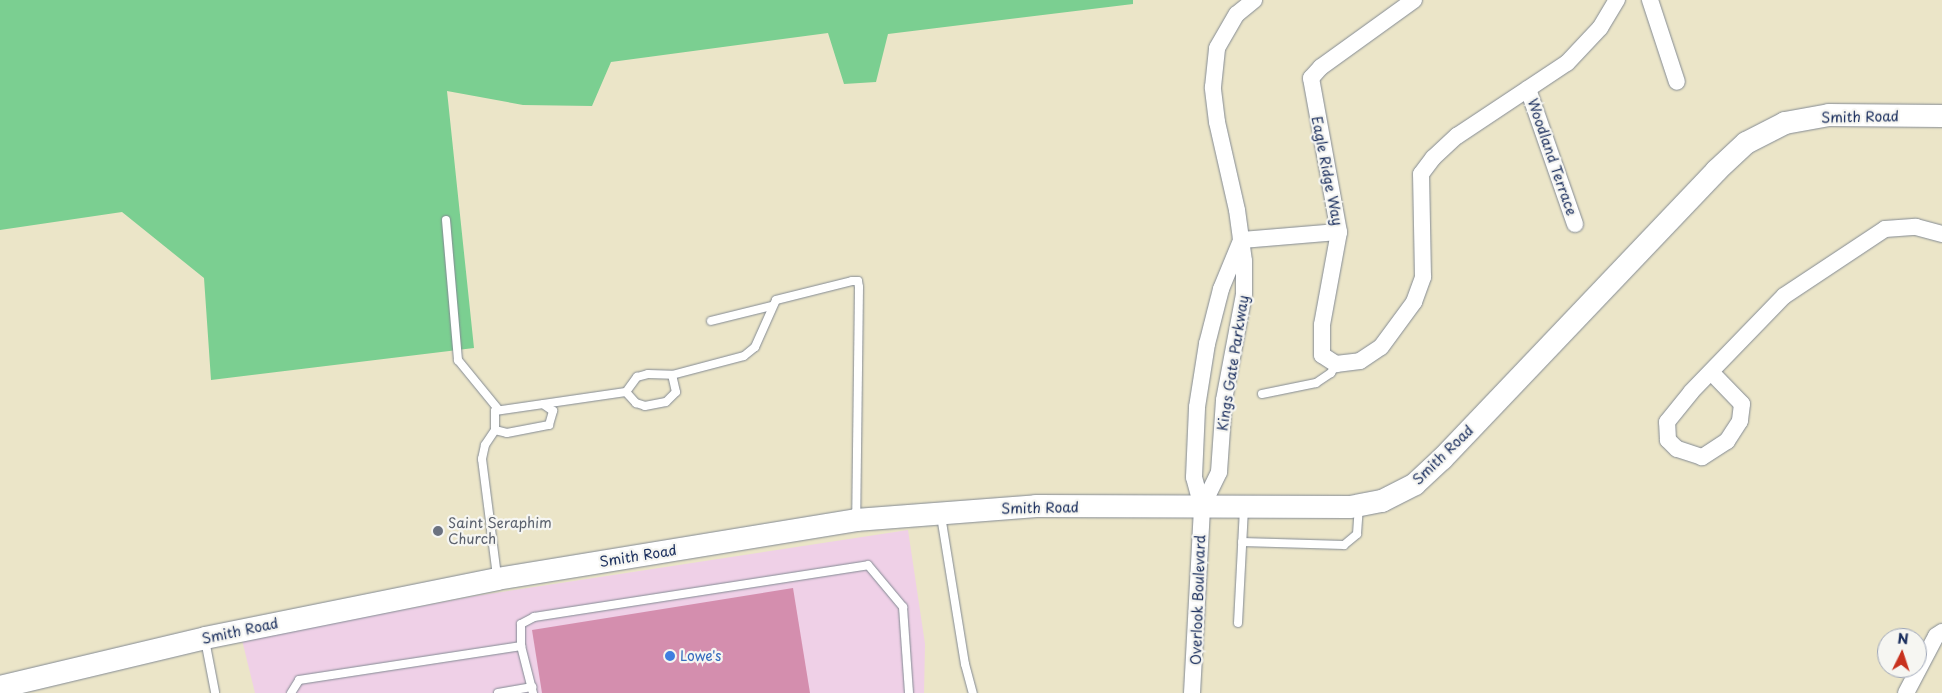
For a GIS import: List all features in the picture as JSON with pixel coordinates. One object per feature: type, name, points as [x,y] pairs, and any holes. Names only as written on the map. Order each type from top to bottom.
[{"type":"street","name":"Kings Gate Parkway","points":[[1202,507],[1219,472],[1224,400],[1244,294],[1241,240],[1213,87],[1217,48],[1237,14],[1254,0]]},
{"type":"street","name":"Eagle Ridge Way","points":[[1336,364],[1322,355],[1322,325],[1339,232],[1311,78],[1321,67],[1414,0]]},
{"type":"street","points":[[1336,364],[1360,362],[1381,347],[1414,302],[1423,277],[1421,174],[1457,136],[1567,63],[1600,28],[1617,0]]},
{"type":"street","points":[[1650,0],[1677,82]]},
{"type":"street","name":"Woodland Terrace","points":[[1528,89],[1575,224]]},
{"type":"street","name":"Smith Road","points":[[0,687],[205,638],[497,580],[856,520],[1036,506],[1244,507],[1359,505],[1382,501],[1415,484],[1429,472],[1746,143],[1785,123],[1829,115],[1942,116]]},
{"type":"street","points":[[1712,373],[1742,404],[1740,421],[1727,441],[1702,457],[1672,445],[1668,440],[1667,422],[1712,373],[1784,296],[1885,229],[1916,227],[1942,234]]},
{"type":"street","name":"Eagle Ridge Way","points":[[1241,240],[1339,232]]},
{"type":"street","name":"Kings Gate Parkway","points":[[1202,507],[1194,477],[1197,407],[1214,317],[1241,240]]},
{"type":"street","name":"Overlook Boulevard","points":[[1192,693],[1202,507]]},
{"type":"street","points":[[1906,693],[1936,636],[1942,632]]},
{"type":"lane","points":[[446,220],[458,360],[498,409]]},
{"type":"lane","points":[[711,321],[771,306],[784,298],[858,282],[856,520]]},
{"type":"lane","points":[[497,580],[482,476],[485,445],[494,430],[494,413],[498,409],[626,392],[637,378],[658,373],[672,375],[744,356],[755,347],[771,306]]},
{"type":"lane","points":[[1262,394],[1316,383],[1331,373],[1336,364]]},
{"type":"lane","points":[[626,392],[636,403],[645,406],[666,402],[676,392],[672,375]]},
{"type":"lane","points":[[494,430],[507,433],[549,426],[553,411],[543,404]]},
{"type":"lane","points":[[1242,542],[1344,545],[1357,534],[1359,505]]},
{"type":"lane","points":[[1238,623],[1244,507]]},
{"type":"lane","points":[[940,512],[965,664],[973,693]]},
{"type":"lane","points":[[498,693],[532,690],[521,646],[521,624],[534,617],[868,565],[902,607],[908,693]]},
{"type":"lane","points":[[205,638],[213,693]]},
{"type":"lane","points":[[291,693],[299,680],[521,646]]},
{"type":"shaded area","points":[[908,530],[925,644],[924,693],[255,693],[242,640],[475,596]]},
{"type":"green space","points":[[0,0],[1133,0],[1133,4],[888,34],[876,82],[844,84],[828,33],[611,62],[592,106],[523,105],[447,91],[474,348],[211,380],[204,278],[122,212],[0,230]]},
{"type":"building","name":"Lowe's","points":[[793,588],[810,693],[542,693],[532,630]]},
{"type":"place","name":"Saint Seraphim Church","points":[[438,531]]},
{"type":"place","name":"Lowe's","points":[[670,656]]}]
